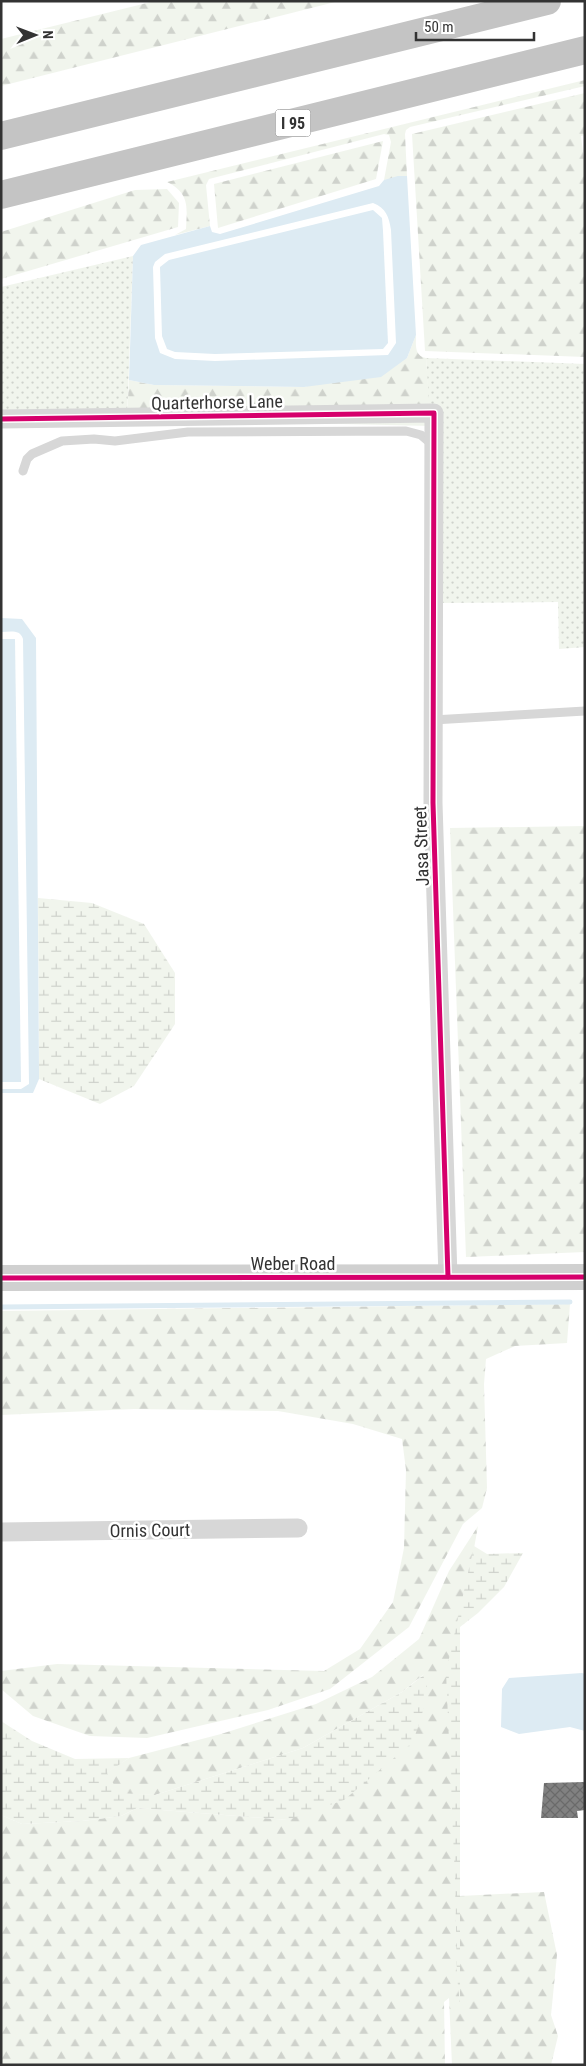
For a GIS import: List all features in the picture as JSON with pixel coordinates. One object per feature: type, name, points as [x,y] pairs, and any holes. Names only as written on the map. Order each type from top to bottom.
[{"type":"highway","points":[[1,136],[547,1]]},
{"type":"highway","name":"I 95","points":[[1,194],[585,50]]},
{"type":"street","name":"Quarterhorse Lane","points":[[1,419],[434,414]]},
{"type":"street","name":"Jasa Street","points":[[434,414],[434,812],[448,1277]]},
{"type":"street","name":"Weber Road","points":[[1,1278],[585,1277]]},
{"type":"street","name":"Ornis Court","points":[[1,1532],[298,1528]]},
{"type":"lane","points":[[23,471],[32,454],[62,440],[94,439],[115,442],[188,432],[406,431],[421,435],[434,446]]},
{"type":"lane","points":[[433,720],[585,711]]},
{"type":"green space","points":[[155,1],[339,1],[1,86],[1,39]]},
{"type":"green space","points":[[585,80],[585,86],[410,127],[406,130],[405,134],[407,176],[384,180],[391,142],[389,135],[384,134],[209,179],[206,185],[210,226],[175,235],[186,229],[186,208],[180,191],[167,182]]},
{"type":"green space","points":[[585,93],[585,135],[581,136],[585,169],[585,357],[425,351],[412,134]]},
{"type":"green space","points":[[383,141],[376,179],[218,228],[214,184]]},
{"type":"green space","points":[[167,189],[179,203],[178,227],[1,279],[1,232],[135,190]]},
{"type":"green space","points":[[133,256],[127,419],[1,419],[1,287]]},
{"type":"green space","points":[[416,335],[416,346],[419,355],[426,358],[431,426],[127,419],[129,380],[154,385],[304,387],[407,358]]},
{"type":"green space","points":[[426,358],[585,364],[585,647],[559,649],[558,602],[439,603]]},
{"type":"green space","points":[[585,826],[585,1252],[466,1257],[450,828]]},
{"type":"green space","points":[[38,898],[92,903],[144,924],[175,973],[175,1024],[134,1086],[100,1104],[39,1079]]},
{"type":"green space","points":[[570,1304],[567,1343],[515,1346],[486,1359],[484,1384],[487,1488],[482,1508],[463,1524],[409,1627],[330,1689],[268,1710],[147,1738],[90,1736],[33,1716],[1,1689],[1,1671],[57,1664],[324,1671],[360,1649],[393,1602],[404,1548],[406,1470],[402,1439],[353,1424],[278,1411],[134,1409],[1,1415],[1,1311]]},
{"type":"green space","points":[[478,1526],[460,1627],[460,1896],[544,1892],[557,1955],[551,2015],[558,2036],[551,2065],[452,2065],[449,1998],[444,2002],[445,2065],[1,2065],[1,1815],[22,1824],[82,1821],[121,1816],[137,1808],[288,1820],[424,1674],[402,1692],[303,1748],[155,1795],[119,1794],[106,1773],[129,1758],[221,1734],[316,1704],[372,1677],[419,1639],[449,1571]]},
{"type":"green space","points":[[474,1546],[487,1554],[523,1553],[504,1587],[478,1613],[460,1627],[460,2005],[457,1976],[455,1879],[446,1672]]},
{"type":"green space","points":[[425,1674],[428,1695],[413,1742],[344,1800],[288,1820],[137,1808],[121,1816],[82,1821],[22,1824],[1,1815],[1,1721],[32,1741],[75,1759],[129,1758],[107,1773],[119,1793],[155,1795],[303,1748],[402,1692]]},
{"type":"shaded area","points":[[398,176],[407,176],[416,335],[407,358],[381,377],[304,387],[154,385],[129,380],[133,256],[141,245],[210,226],[212,232],[220,234],[379,186],[384,180]],"holes":[[[373,203],[386,214],[391,230],[396,343],[388,355],[215,361],[175,359],[160,353],[155,338],[153,267],[155,262],[165,254]]]},
{"type":"shaded area","points":[[373,210],[382,218],[383,231],[388,343],[383,349],[215,354],[175,352],[167,349],[162,336],[160,267],[169,260]]},
{"type":"shaded area","points":[[1,618],[22,619],[36,638],[39,1079],[33,1093],[1,1093],[1,1089],[21,1089],[29,1084],[23,639],[17,632],[1,632]]},
{"type":"shaded area","points":[[1,639],[15,639],[21,1082],[1,1082]]},
{"type":"shaded area","points":[[585,1674],[585,1731],[570,1727],[519,1734],[501,1727],[502,1689],[509,1678]]},
{"type":"building","points":[[585,1782],[585,1810],[577,1811],[578,1818],[541,1818],[544,1783]]},
{"type":"waterway","points":[[1,1307],[570,1302]]},
{"type":"cycle path","points":[[1,419],[434,413],[433,803],[448,1277]]},
{"type":"cycle path","points":[[1,1278],[585,1277]]}]
